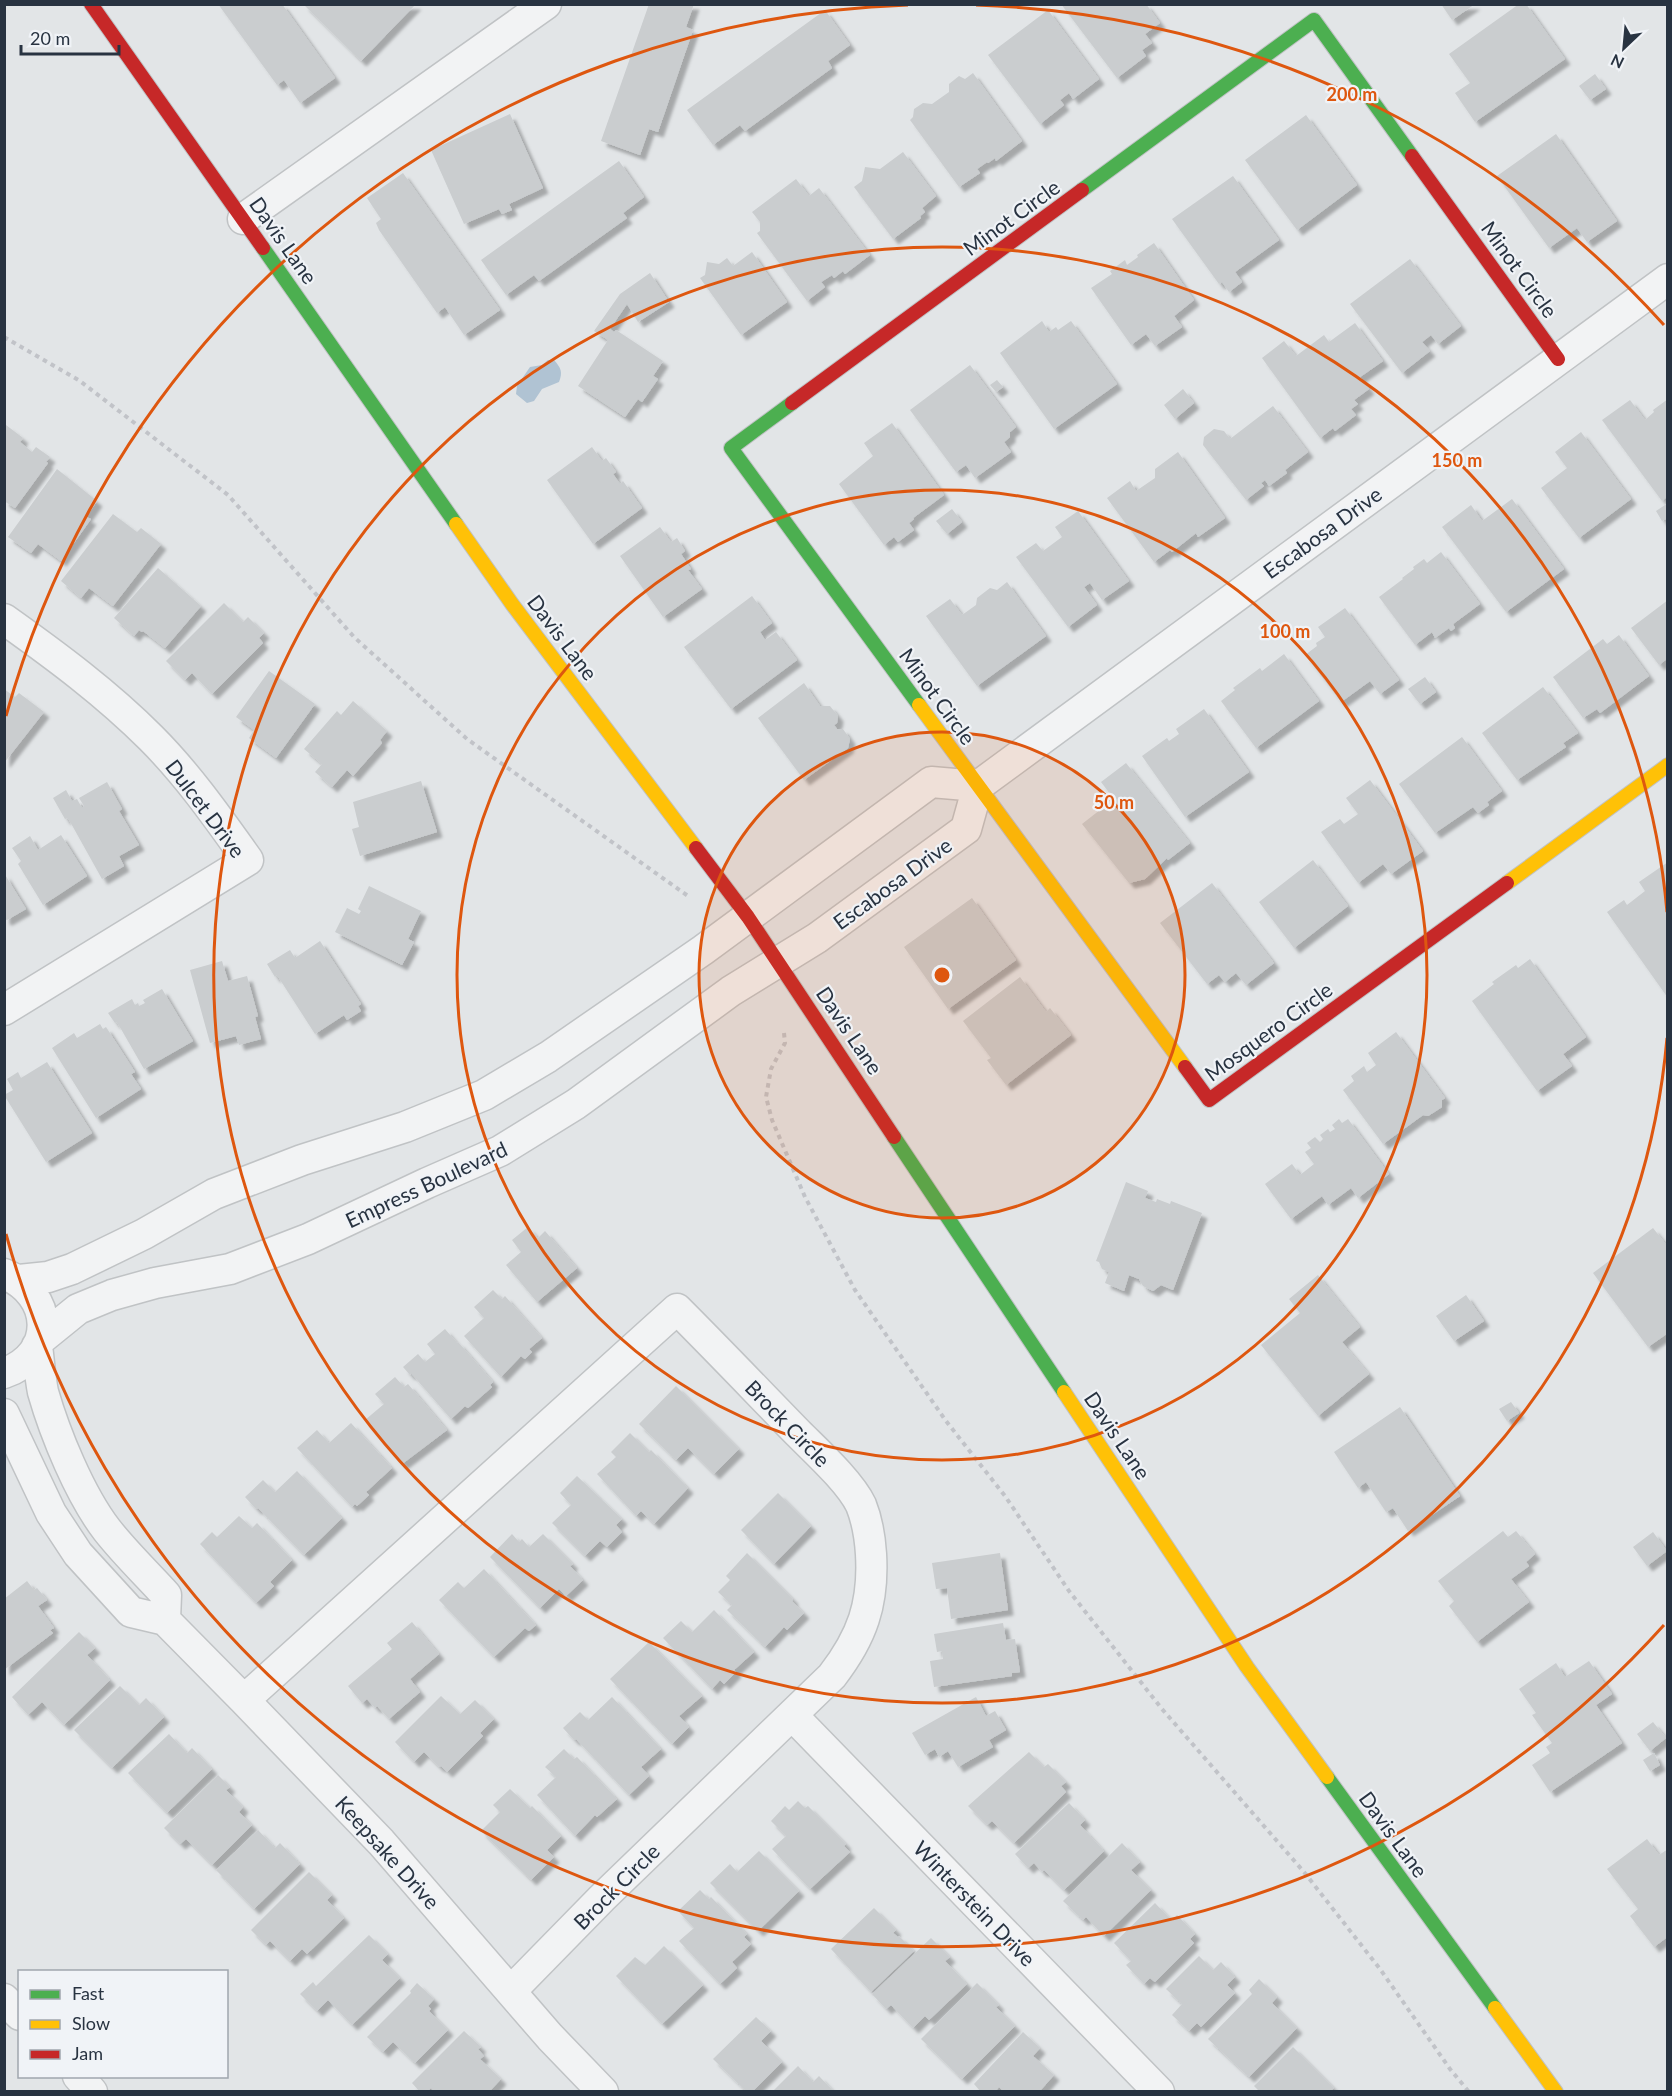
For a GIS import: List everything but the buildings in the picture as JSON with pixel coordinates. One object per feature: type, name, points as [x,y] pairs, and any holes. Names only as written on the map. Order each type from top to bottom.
[{"type":"street","name":"Davis Lane","points":[[91,4],[512,604],[748,917],[1247,1668],[1556,2091]]},
{"type":"street","points":[[243,219],[546,4]]},
{"type":"street","name":"Minot Circle","points":[[978,786],[731,448],[1314,20],[1558,359]]},
{"type":"street","name":"Escabosa Drive","points":[[780,963],[966,829],[978,786],[1668,279]]},
{"type":"street","name":"Dulcet Drive","points":[[4,619],[98,690],[152,738],[200,794],[248,860],[4,1010]]},
{"type":"street","name":"Mosquero Circle","points":[[978,786],[1209,1100],[1668,765]]},
{"type":"street","points":[[12,1277],[48,1277],[72,1269],[144,1234],[214,1194],[302,1160],[405,1127],[484,1095],[548,1057],[748,917],[931,782],[978,786]]},
{"type":"street","name":"Empress Boulevard","points":[[4,1373],[21,1366],[33,1354],[39,1342],[78,1309],[112,1295],[155,1283],[230,1269],[308,1239],[500,1151],[576,1104],[731,991],[780,963]]},
{"type":"street","points":[[4,1414],[51,1513],[78,1554],[131,1612],[165,1620],[166,1595],[106,1529],[86,1496],[58,1435],[43,1390],[39,1342],[43,1323],[40,1306],[32,1291],[12,1277]]},
{"type":"street","name":"Brock Circle","points":[[244,1700],[677,1309],[837,1473],[860,1505],[870,1538],[872,1577],[869,1606],[862,1628],[849,1654],[832,1676],[602,1898],[511,1991]]},
{"type":"street","name":"Keepsake Drive","points":[[165,1620],[381,1842],[550,2037],[603,2091]]},
{"type":"street","name":"Winterstein Drive","points":[[792,1714],[1159,2091]]},
{"type":"street","points":[[4,1999],[18,2013]]},
{"type":"street","points":[[80,2078],[92,2091]]},
{"type":"path","points":[[4,337],[80,381],[228,495],[354,638],[467,739],[688,896]]},
{"type":"path","points":[[783,1029],[785,1043],[771,1069],[766,1097],[772,1120],[805,1197],[855,1290],[946,1421],[1005,1496],[1069,1591],[1162,1710],[1304,1872],[1380,1969],[1450,2069],[1469,2091]]},
{"type":"water","points":[[548,360],[554,360],[560,368],[559,382],[542,389],[534,401],[527,403],[516,394],[517,386],[530,367],[542,365]]},
{"type":"traffic: fast","points":[[1082,190],[1314,20],[1412,156]]},
{"type":"traffic: fast","points":[[263,248],[456,524]]},
{"type":"traffic: fast","points":[[792,403],[731,448],[919,705]]},
{"type":"traffic: fast","points":[[894,1137],[1064,1392]]},
{"type":"traffic: fast","points":[[1327,1777],[1495,2008]]},
{"type":"traffic: slow","points":[[456,524],[512,604],[696,848]]},
{"type":"traffic: slow","points":[[919,705],[1185,1067]]},
{"type":"traffic: slow","points":[[1507,883],[1668,765]]},
{"type":"traffic: slow","points":[[1064,1392],[1247,1667],[1327,1777]]},
{"type":"traffic: slow","points":[[1495,2008],[1556,2092]]},
{"type":"traffic: jam","points":[[91,4],[263,248]]},
{"type":"traffic: jam","points":[[1412,156],[1558,359]]},
{"type":"traffic: jam","points":[[792,403],[1082,190]]},
{"type":"traffic: jam","points":[[696,848],[748,917],[894,1137]]},
{"type":"traffic: jam","points":[[1185,1067],[1209,1100],[1507,883]]}]
